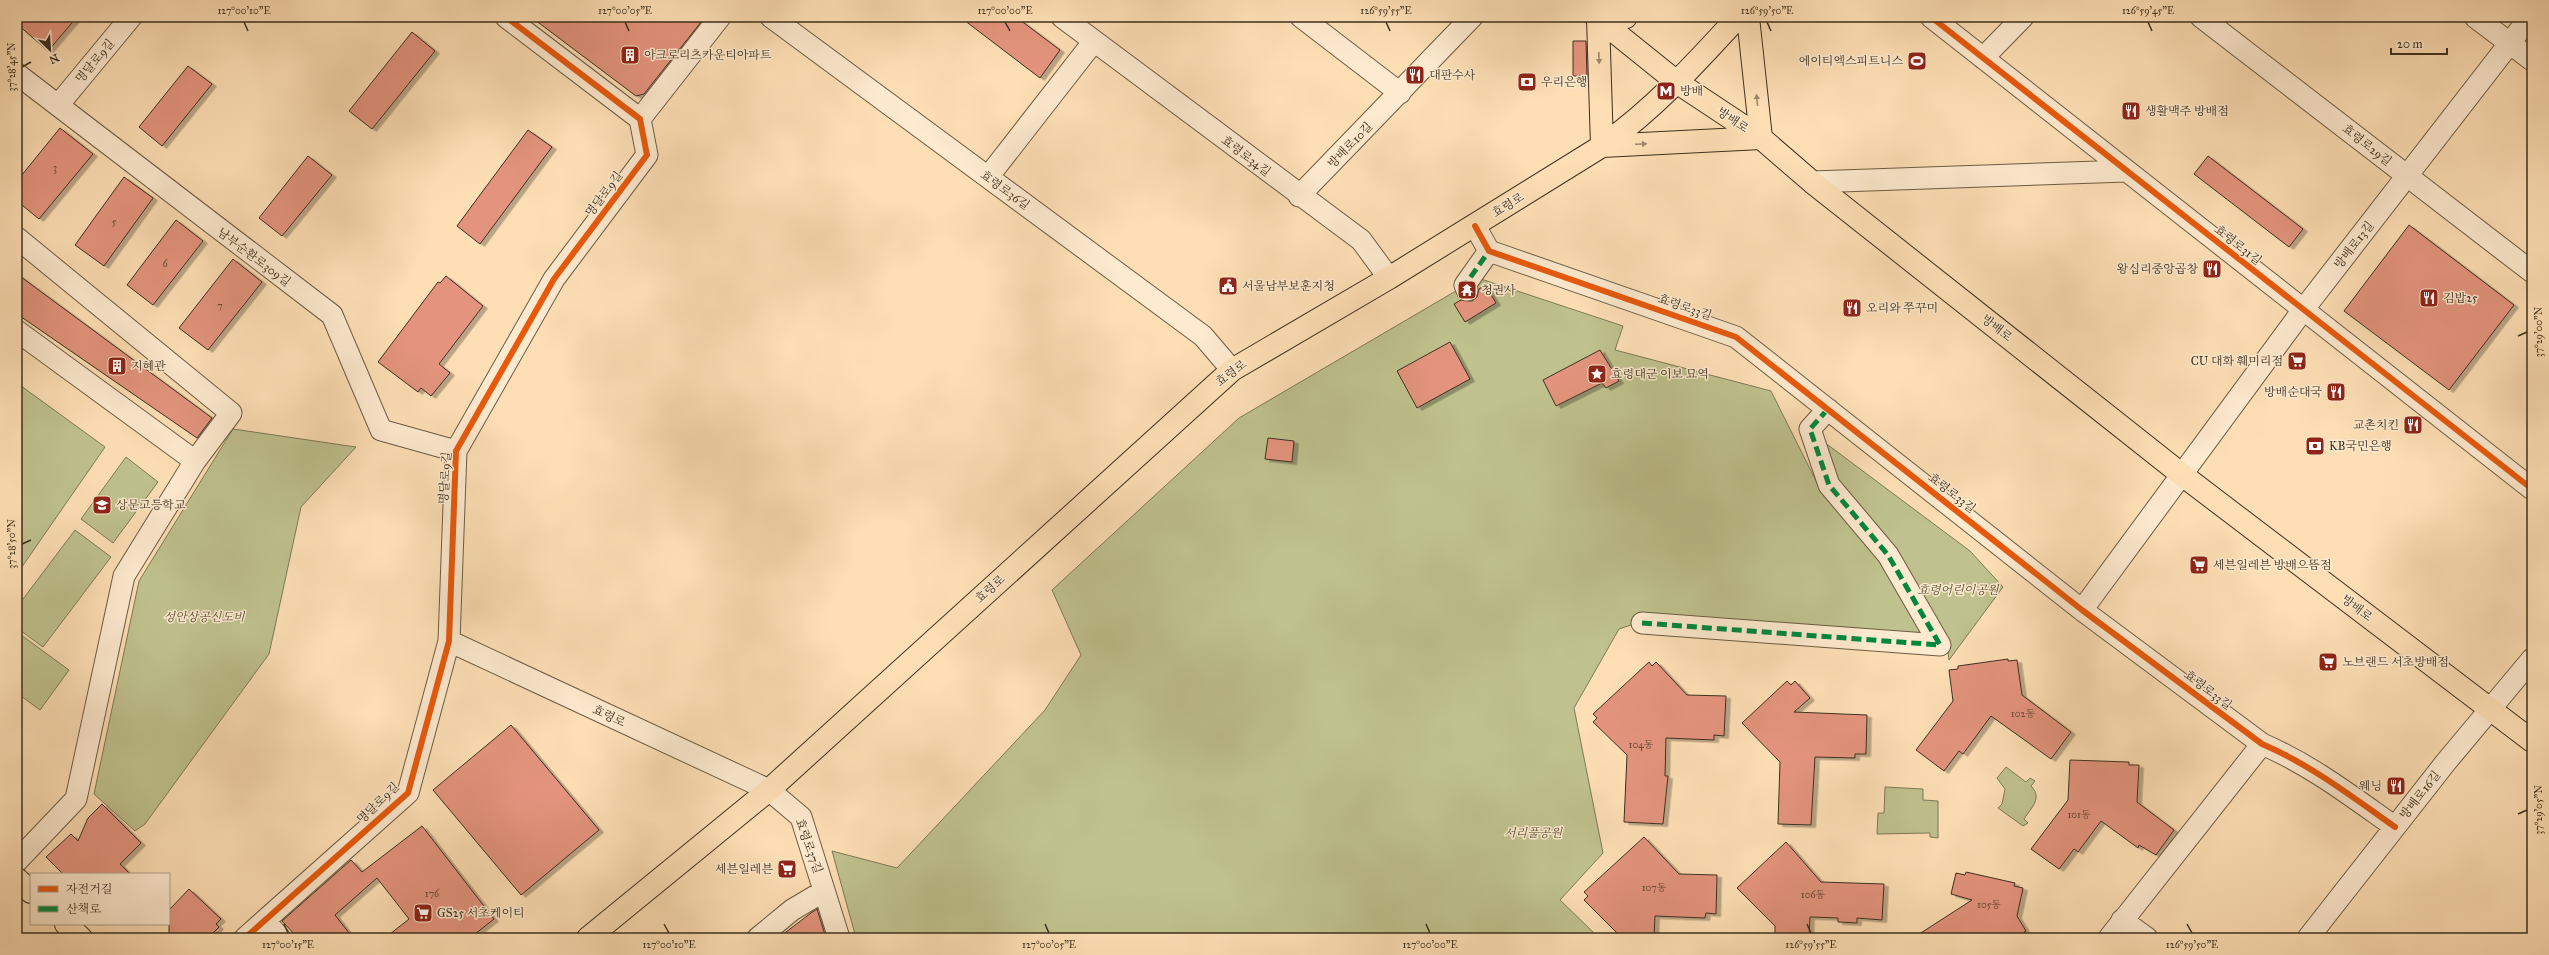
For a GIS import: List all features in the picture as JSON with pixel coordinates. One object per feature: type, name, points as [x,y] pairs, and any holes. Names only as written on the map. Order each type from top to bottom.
[{"type":"main road","points":[[1626,17],[1597,18],[1602,146],[1761,138],[1748,17]]},
{"type":"main road","name":"효령로","points":[[588,938],[769,790],[1232,370],[1475,226],[1602,146],[1635,123],[1678,83],[1738,17]]},
{"type":"main road","name":"방배로","points":[[1597,18],[1678,83],[1761,138],[1812,182],[2181,474],[2532,741]]},
{"type":"main road","points":[[17,879],[30,891]]},
{"type":"main road","points":[[67,925],[81,938]]},
{"type":"street","name":"명달로9길","points":[[59,104],[131,17]]},
{"type":"street","points":[[506,17],[640,119],[720,17]]},
{"type":"street","name":"효령로36길","points":[[771,17],[1203,336],[1232,370]]},
{"type":"street","name":"효령로34길","points":[[1062,17],[1299,196],[1361,240],[1389,278]]},
{"type":"street","points":[[1301,17],[1400,93]]},
{"type":"street","name":"방배로10길","points":[[1299,196],[1472,17]]},
{"type":"street","name":"효령로31길","points":[[1931,17],[2532,489]]},
{"type":"street","points":[[1982,58],[2023,17]]},
{"type":"street","name":"효령로29길","points":[[2201,17],[2532,272]]},
{"type":"street","points":[[2475,17],[2532,60]]},
{"type":"street","name":"방배로13길","points":[[2181,474],[2303,310],[2530,17]]},
{"type":"street","points":[[988,177],[1094,41]]},
{"type":"street","name":"남부순환로309길","points":[[17,74],[59,104],[183,203],[332,316],[381,430],[456,451]]},
{"type":"street","name":"명달로9길","points":[[245,938],[408,793],[449,642],[456,451],[554,279],[647,155],[640,119]]},
{"type":"street","points":[[1812,182],[2126,171]]},
{"type":"street","points":[[1467,290],[1465,285],[1489,251],[1475,226]]},
{"type":"street","points":[[17,238],[231,413],[195,461],[124,576],[76,799],[17,860]]},
{"type":"street","name":"효령로33길","points":[[1489,251],[1736,337],[2082,610],[2262,744],[2294,758],[2322,774],[2395,827]]},
{"type":"street","points":[[17,331],[195,461]]},
{"type":"street","points":[[1642,623],[1940,645],[1888,555],[1829,486],[1810,429],[1828,409]]},
{"type":"street","points":[[2082,610],[2181,474]]},
{"type":"street","name":"효령로","points":[[449,642],[769,790]]},
{"type":"street","name":"방배로16길","points":[[2308,938],[2395,827],[2532,659]]},
{"type":"street","points":[[2109,938],[2262,744]]},
{"type":"street","name":"효령로37길","points":[[769,790],[801,817],[840,938]]},
{"type":"street","points":[[758,938],[792,910],[824,891]]},
{"type":"street","points":[[2122,920],[2147,938]]},
{"type":"street","points":[[265,921],[280,938]]},
{"type":"green space","name":"서리풀공원","points":[[1478,278],[1623,326],[1615,350],[1771,391],[1821,491],[1886,557],[1930,638],[1646,620],[1619,629],[1574,708],[1603,853],[1560,900],[1596,935],[1595,938],[856,938],[832,851],[897,868],[1045,710],[1081,655],[1052,590],[1239,418]]},
{"type":"green space","points":[[17,383],[105,447],[17,574]]},
{"type":"green space","name":"성안상공신도비","points":[[233,429],[356,447],[301,507],[269,654],[145,824],[135,831],[94,794],[139,581]]},
{"type":"green space","name":"효령어린이공원","points":[[1828,445],[1970,551],[2003,587],[1949,660],[1946,637],[1848,506],[1822,451]]},
{"type":"green space","points":[[126,457],[158,482],[113,543],[81,519]]},
{"type":"green space","points":[[75,530],[111,557],[43,647],[17,628],[17,607]]},
{"type":"green space","points":[[17,632],[69,670],[40,710],[17,693]]},
{"type":"green space","points":[[2006,767],[2026,782],[2030,778],[2035,781],[2031,786],[2036,795],[2035,803],[2024,819],[2028,823],[2023,826],[1998,808],[2002,804],[2005,789],[1997,778]]},
{"type":"green space","points":[[1885,787],[1923,789],[1923,800],[1938,801],[1938,838],[1930,837],[1930,833],[1877,834],[1878,813],[1884,813]]},
{"type":"building","points":[[17,17],[77,17],[48,51],[17,24]]},
{"type":"building","name":"아크로리츠카운티아파트","points":[[531,17],[705,17],[644,94],[636,96]]},
{"type":"building","points":[[960,17],[1016,17],[1060,50],[1040,78]]},
{"type":"building","points":[[412,32],[435,51],[372,129],[349,111]]},
{"type":"building","points":[[1573,41],[1586,41],[1587,76],[1573,76]]},
{"type":"building","points":[[188,66],[212,84],[162,146],[139,127]]},
{"type":"building","points":[[60,128],[93,154],[39,219],[17,201],[17,181]]},
{"type":"building","points":[[528,130],[552,147],[480,244],[457,226]]},
{"type":"building","points":[[308,156],[332,175],[282,236],[259,218]]},
{"type":"building","points":[[2208,156],[2303,229],[2289,247],[2194,174]]},
{"type":"building","points":[[124,177],[153,198],[104,266],[75,245]]},
{"type":"building","points":[[176,220],[203,241],[153,305],[127,285]]},
{"type":"building","points":[[2409,225],[2514,305],[2449,390],[2344,311]]},
{"type":"building","points":[[233,259],[262,282],[208,350],[179,328]]},
{"type":"building","name":"지혜관","points":[[17,274],[212,418],[197,438],[17,314]]},
{"type":"building","points":[[446,276],[483,306],[439,364],[450,373],[431,396],[421,388],[418,392],[378,362],[438,282],[440,283]]},
{"type":"building","points":[[1485,285],[1496,303],[1465,322],[1454,304],[1461,300],[1472,301],[1477,297],[1479,289]]},
{"type":"building","points":[[1450,342],[1470,379],[1417,408],[1397,371]]},
{"type":"building","points":[[1600,350],[1619,381],[1606,388],[1602,383],[1556,406],[1543,380]]},
{"type":"building","points":[[1268,438],[1294,441],[1292,462],[1265,459]]},
{"type":"building","points":[[2008,659],[2008,661],[2017,660],[2022,695],[2071,732],[2051,759],[1991,716],[1963,754],[1959,751],[1944,771],[1916,750],[1953,701],[1949,670],[1958,669],[1958,666]]},
{"type":"building","points":[[1649,662],[1652,666],[1656,662],[1687,695],[1726,696],[1724,736],[1714,735],[1714,740],[1666,738],[1665,776],[1668,776],[1663,824],[1624,822],[1627,755],[1593,722],[1597,718],[1593,714]]},
{"type":"building","points":[[1787,681],[1791,685],[1795,681],[1810,698],[1794,712],[1867,715],[1866,754],[1855,754],[1855,758],[1815,757],[1811,825],[1778,824],[1780,762],[1742,723]]},
{"type":"building","points":[[511,725],[599,830],[521,895],[433,790]]},
{"type":"building","points":[[2070,760],[2129,762],[2129,765],[2139,765],[2137,802],[2174,830],[2156,855],[2139,845],[2138,848],[2101,821],[2078,852],[2074,849],[2059,869],[2031,849],[2068,800]]},
{"type":"building","points":[[102,804],[141,843],[120,864],[129,873],[62,873],[46,857],[71,834],[78,841],[88,818]]},
{"type":"building","points":[[422,826],[494,919],[470,938],[385,938],[409,919],[377,878],[335,915],[353,938],[298,938],[282,921],[351,860],[362,872]]},
{"type":"building","points":[[1644,837],[1679,874],[1717,875],[1716,914],[1706,913],[1705,918],[1655,916],[1654,938],[1622,938],[1584,900],[1588,896],[1584,892]]},
{"type":"building","points":[[1786,842],[1821,882],[1884,884],[1882,920],[1857,918],[1857,923],[1838,922],[1838,918],[1810,917],[1809,938],[1775,938],[1775,926],[1737,888]]},
{"type":"building","points":[[1966,872],[2015,883],[2014,886],[2023,888],[2017,916],[2026,931],[2024,932],[2027,938],[1913,938],[1972,900],[1951,894],[1956,873],[1965,875]]},
{"type":"building","points":[[189,889],[221,919],[216,924],[219,927],[208,938],[169,938],[170,909]]},
{"type":"building","points":[[817,909],[826,938],[778,938],[811,913]]},
{"type":"marked path","points":[[1467,290],[1465,285],[1489,251]]},
{"type":"marked path","points":[[1642,623],[1940,645],[1888,555],[1829,485],[1810,429],[1828,409]]},
{"type":"cycle path","points":[[245,938],[408,793],[449,641],[456,451],[554,279],[647,155],[640,119],[506,17]]},
{"type":"cycle path","points":[[1931,17],[2532,489]]},
{"type":"cycle path","points":[[1475,226],[1489,251],[1736,337],[2082,610],[2262,744],[2314,771],[2395,827]]},
{"type":"place","name":"아크로리츠카운티아파트","points":[[630,55]]},
{"type":"place","name":"에이티엑스피트니스","points":[[1917,61]]},
{"type":"place","name":"대판수사","points":[[1415,75]]},
{"type":"place","name":"우리은행","points":[[1527,82]]},
{"type":"place","name":"방배","points":[[1666,91]]},
{"type":"place","name":"생활맥주 방배점","points":[[2131,111]]},
{"type":"place","name":"왕십리중앙곱창","points":[[2212,269]]},
{"type":"place","name":"서울남부보훈지청","points":[[1228,286]]},
{"type":"place","name":"청권사","points":[[1467,290]]},
{"type":"place","name":"김밥25","points":[[2429,298]]},
{"type":"place","name":"오리와 쭈꾸미","points":[[1852,308]]},
{"type":"place","name":"CU 대화 훼미리점","points":[[2297,361]]},
{"type":"place","name":"지혜관","points":[[117,366]]},
{"type":"place","name":"효령대군 이보 묘역","points":[[1597,374]]},
{"type":"place","name":"방배순대국","points":[[2336,392]]},
{"type":"place","name":"교촌치킨","points":[[2413,425]]},
{"type":"place","name":"KB국민은행","points":[[2315,446]]},
{"type":"place","name":"상문고등학교","points":[[102,505]]},
{"type":"place","name":"세븐일레븐 방배으뜸점","points":[[2199,565]]},
{"type":"place","name":"노브랜드 서초방배점","points":[[2328,662]]},
{"type":"place","name":"웨닝","points":[[2396,786]]},
{"type":"place","name":"세븐일레븐","points":[[787,869]]},
{"type":"place","name":"GS25 서초케이티","points":[[423,913]]}]
